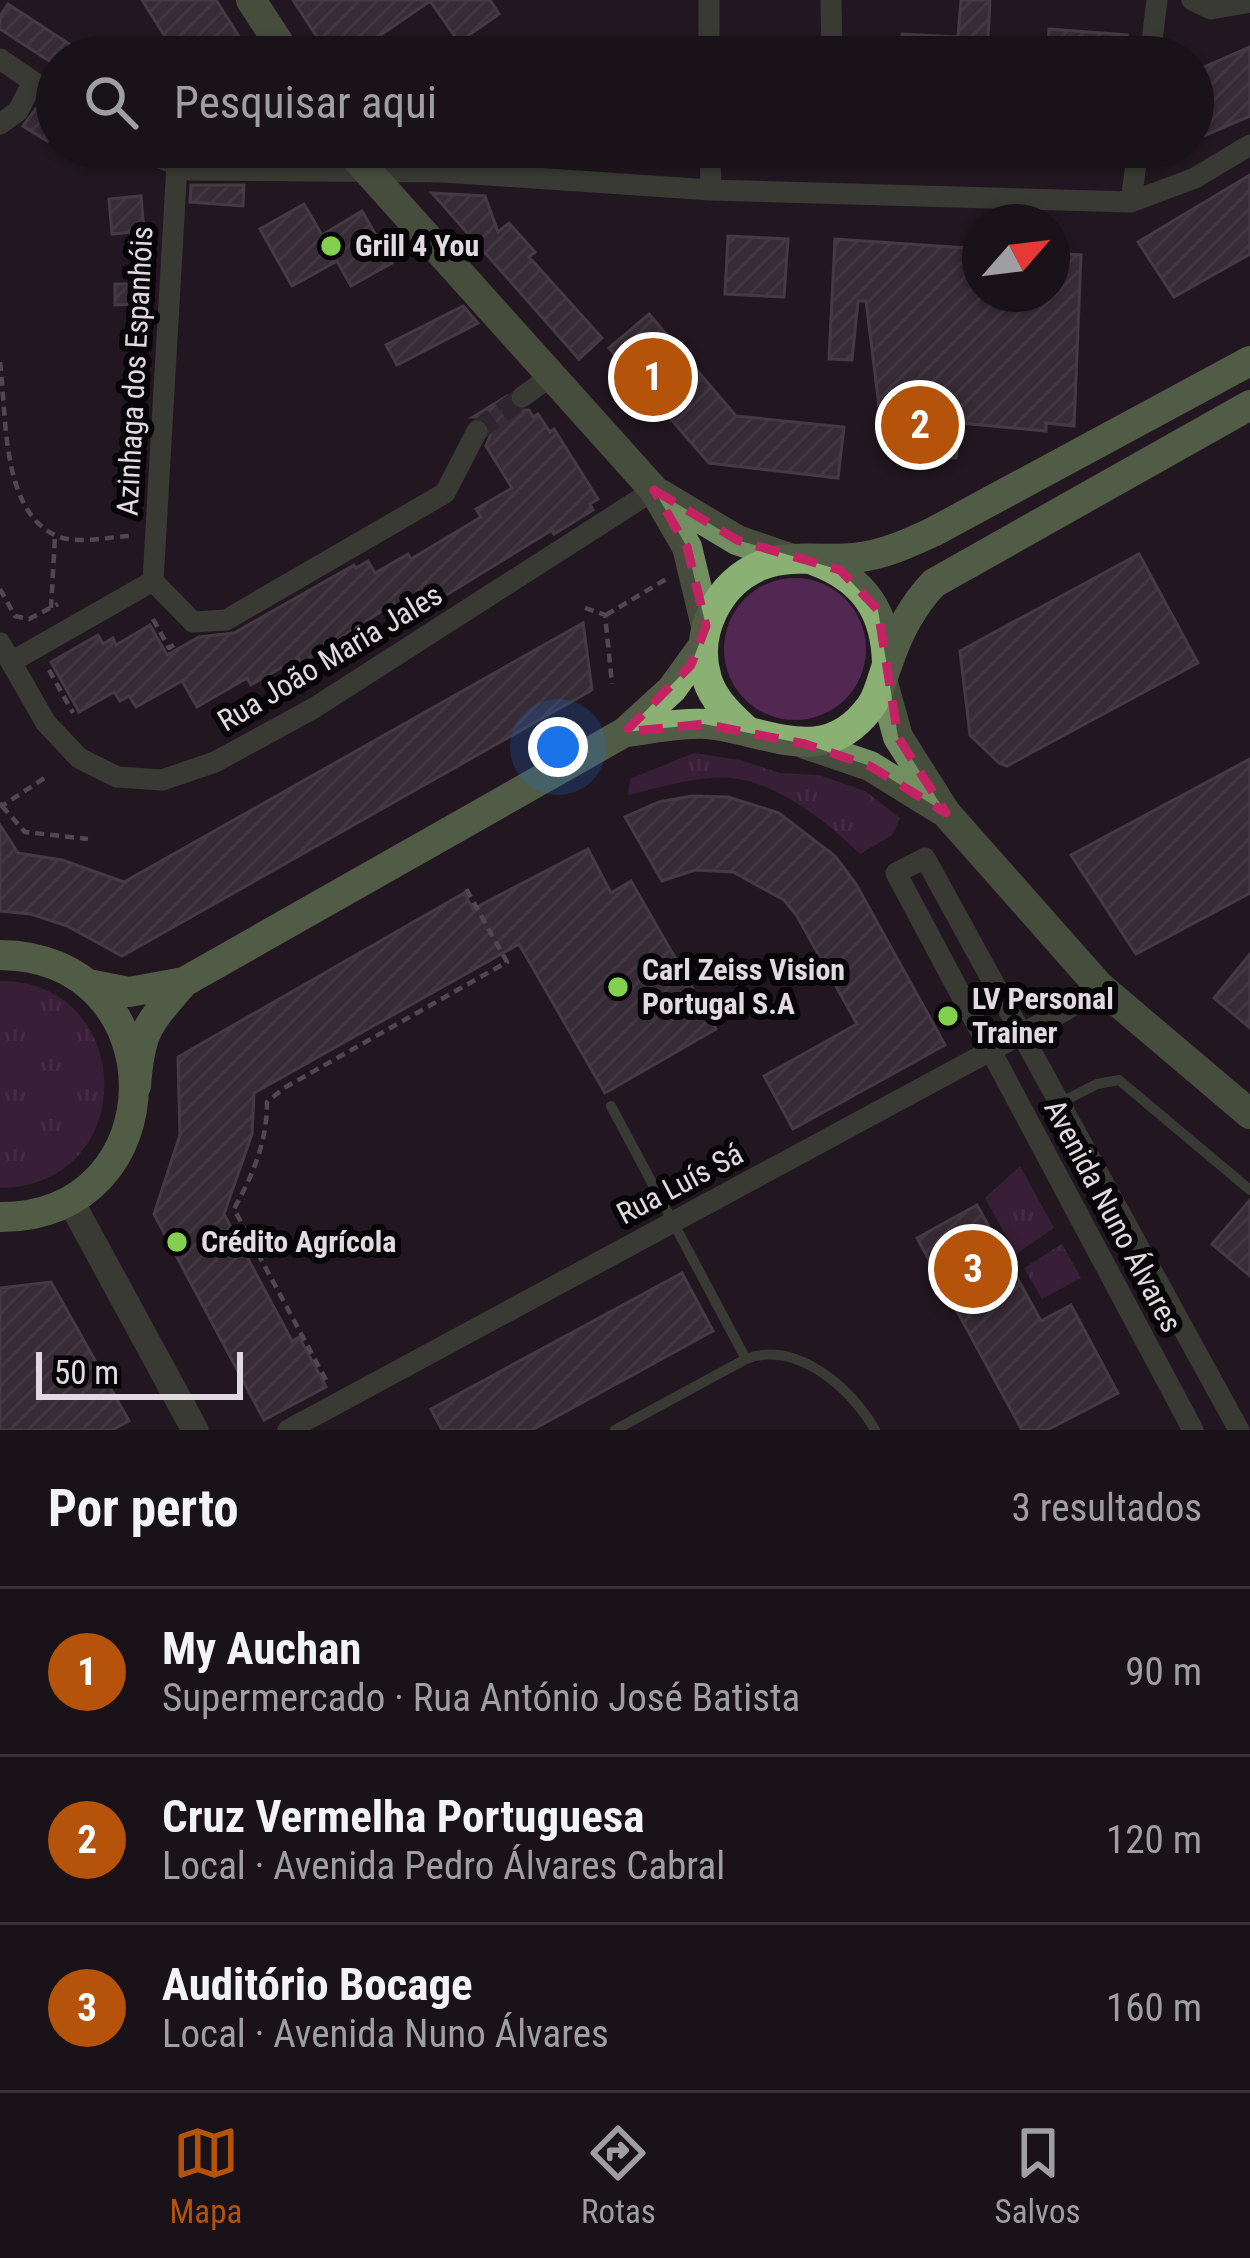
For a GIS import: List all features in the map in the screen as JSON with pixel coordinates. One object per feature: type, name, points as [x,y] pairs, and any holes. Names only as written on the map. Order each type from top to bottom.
[{"type":"main road","points":[[251,0],[274,36]]},
{"type":"main road","points":[[364,168],[655,490],[687,548],[707,679],[722,708],[746,730]]},
{"type":"main road","points":[[0,955],[43,961],[88,984],[129,992],[184,982],[625,732],[672,689],[704,636],[719,599],[738,578],[764,564],[891,551],[1250,361]]},
{"type":"main road","points":[[806,744],[831,738],[871,706],[913,605],[934,583],[1250,405]]},
{"type":"main road","points":[[655,490],[737,539],[851,579],[878,610],[887,636],[885,674],[898,736],[946,813],[1099,986],[1250,1114]]},
{"type":"main road","points":[[625,732],[704,724],[746,730],[770,741],[806,744],[870,766],[946,813]]},
{"type":"main road","points":[[0,1217],[27,1216],[70,1200],[105,1171],[118,1152],[134,1109],[139,1043],[184,982]]},
{"type":"main road","points":[[88,984],[118,1019],[134,1063],[136,1086]]},
{"type":"street","points":[[709,0],[709,36]]},
{"type":"street","points":[[831,0],[832,36]]},
{"type":"street","points":[[1153,36],[1157,0]]},
{"type":"street","points":[[1192,0],[1211,9],[1238,2]]},
{"type":"street","points":[[0,59],[36,84]]},
{"type":"street","points":[[0,124],[17,111],[33,82]]},
{"type":"street","points":[[1214,167],[1250,145]]},
{"type":"street","name":"Azinhaga dos Espanhóis","points":[[153,581],[177,168]]},
{"type":"street","points":[[185,168],[220,168]]},
{"type":"street","points":[[459,168],[711,190],[1131,202],[1212,168]]},
{"type":"street","points":[[710,168],[711,190]]},
{"type":"street","points":[[1131,202],[1135,168]]},
{"type":"street","points":[[522,397],[550,377]]},
{"type":"street","points":[[6,652],[153,581],[193,622],[226,620],[445,493],[476,431]]},
{"type":"street","name":"Rua João Maria Jales","points":[[6,652],[46,723],[79,758],[117,777],[161,779],[215,762],[314,708],[655,490]]},
{"type":"street","name":"Avenida Nuno Álvares","points":[[1193,1430],[896,874],[926,858],[1239,1430]]},
{"type":"street","name":"Rua Luís Sá","points":[[288,1430],[1021,1034],[1099,986]]},
{"type":"street","points":[[70,1200],[196,1430]]},
{"type":"lane","points":[[1060,1103],[1096,1084],[1119,1080],[1250,1190]]},
{"type":"lane","points":[[611,1106],[746,1359]]},
{"type":"lane","points":[[615,1430],[746,1359],[770,1353],[809,1365],[857,1404],[875,1430]]},
{"type":"path","points":[[0,362],[11,481],[37,524],[66,539],[141,536]]},
{"type":"path","points":[[51,608],[55,534]]},
{"type":"path","points":[[604,615],[673,574]]},
{"type":"path","points":[[0,589],[15,616],[29,619],[69,599]]},
{"type":"path","points":[[585,608],[604,615]]},
{"type":"path","points":[[604,615],[612,684]]},
{"type":"path","points":[[49,775],[1,805],[25,832],[88,839]]},
{"type":"path","points":[[332,1390],[234,1209],[256,1169],[267,1128],[267,1102],[507,962],[464,885]]},
{"type":"highlighted area","points":[[654,490],[737,540],[840,570],[878,610],[898,737],[946,813],[870,766],[805,744],[704,724],[625,732],[691,665],[706,626],[687,547]]},
{"type":"green space","points":[[795,578],[822,583],[845,599],[861,622],[866,649],[861,676],[845,699],[822,715],[795,720],[768,715],[745,699],[729,676],[724,649],[729,622],[745,599],[768,583]]},
{"type":"green space","points":[[694,753],[740,760],[780,773],[819,775],[865,791],[900,818],[892,835],[860,854],[801,806],[748,781],[705,778],[628,795],[630,779]]},
{"type":"green space","points":[[0,981],[45,990],[78,1013],[97,1046],[104,1084],[98,1122],[79,1155],[46,1179],[0,1188]]},
{"type":"green space","points":[[1020,1166],[1054,1228],[1016,1254],[985,1198]]},
{"type":"green space","points":[[1062,1244],[1081,1278],[1042,1299],[1024,1268]]},
{"type":"building","points":[[142,0],[216,0],[239,36],[165,36]]},
{"type":"building","points":[[293,0],[490,0],[499,14],[468,36],[455,36],[430,1],[379,36],[316,36]]},
{"type":"building","points":[[961,0],[990,0],[988,36],[958,36]]},
{"type":"building","points":[[8,4],[57,36],[36,36],[36,52],[0,29],[0,16]]},
{"type":"building","points":[[1049,29],[1127,35],[1127,36],[1048,36]]},
{"type":"building","points":[[1250,47],[1250,116],[1214,131],[1214,63]]},
{"type":"building","points":[[36,109],[36,134],[23,126]]},
{"type":"building","points":[[1250,175],[1250,254],[1174,297],[1138,242]]},
{"type":"building","points":[[191,185],[244,185],[243,206],[190,202]]},
{"type":"building","points":[[432,193],[485,196],[498,232],[509,223],[535,252],[529,257],[602,338],[579,359]]},
{"type":"building","points":[[141,196],[144,231],[112,234],[109,199]]},
{"type":"building","points":[[304,204],[322,235],[362,211],[392,263],[351,286],[337,261],[292,286],[260,229]]},
{"type":"building","points":[[728,236],[788,239],[784,297],[725,294]]},
{"type":"building","points":[[835,239],[962,248],[962,312],[1070,312],[1070,254],[1081,255],[1074,426],[1046,423],[1046,431],[960,423],[956,458],[903,455],[903,431],[882,430],[866,301],[858,301],[852,360],[829,359]]},
{"type":"building","points":[[115,284],[139,284],[139,304],[115,305]]},
{"type":"building","points":[[463,306],[478,323],[397,365],[386,345]]},
{"type":"building","points":[[649,314],[736,416],[844,427],[838,478],[709,463],[609,348]]},
{"type":"building","points":[[507,396],[515,410],[529,410],[533,417],[538,414],[550,432],[554,429],[598,499],[590,504],[593,510],[404,621],[394,603],[302,663],[298,658],[251,685],[247,678],[197,707],[182,681],[136,707],[129,696],[120,701],[114,692],[79,712],[51,662],[98,635],[103,644],[113,638],[116,645],[150,625],[167,655],[199,637],[234,633],[354,565],[368,561],[375,573],[408,554],[411,559],[481,517],[476,509],[512,488],[486,446],[490,424],[483,417],[473,417]]},
{"type":"building","points":[[1139,554],[1198,663],[1007,766],[999,763],[970,735],[960,651]]},
{"type":"building","points":[[583,623],[592,690],[122,956],[67,926],[31,914],[0,911],[0,825],[18,853],[62,860],[124,882]]},
{"type":"building","points":[[1250,759],[1250,893],[1136,954],[1071,855]]},
{"type":"building","points":[[728,797],[779,813],[835,856],[856,884],[945,1045],[793,1129],[764,1076],[857,1024],[784,900],[733,872],[695,870],[662,881],[625,817],[659,802]]},
{"type":"building","points":[[588,849],[611,893],[631,881],[716,1029],[605,1093],[519,944],[254,1093],[252,1134],[224,1214],[292,1341],[299,1337],[326,1387],[264,1420],[154,1214],[180,1135],[178,1057],[464,893],[473,909]]},
{"type":"building","points":[[1250,954],[1250,1028],[1214,998]]},
{"type":"building","points":[[1250,1200],[1250,1276],[1212,1244]]},
{"type":"building","points":[[977,1205],[1041,1321],[1071,1305],[1118,1393],[1047,1430],[1022,1430],[917,1238]]},
{"type":"building","points":[[682,1273],[713,1331],[532,1430],[442,1430],[431,1409]]},
{"type":"building","points":[[51,1282],[129,1421],[112,1430],[0,1430],[0,1288]]},
{"type":"tunnel","points":[[477,431],[522,397]]},
{"type":"place","name":"Grill 4 You","points":[[331,246]]},
{"type":"place","name":"My Auchan","points":[[653,377]]},
{"type":"place","name":"Cruz Vermelha Portuguesa","points":[[920,425]]},
{"type":"place","name":"Carl Zeiss Vision Portugal S.A","points":[[618,987]]},
{"type":"place","name":"LV Personal Trainer","points":[[948,1016]]},
{"type":"place","name":"Crédito Agrícola","points":[[177,1242]]},
{"type":"place","name":"Auditório Bocage","points":[[973,1269]]}]
